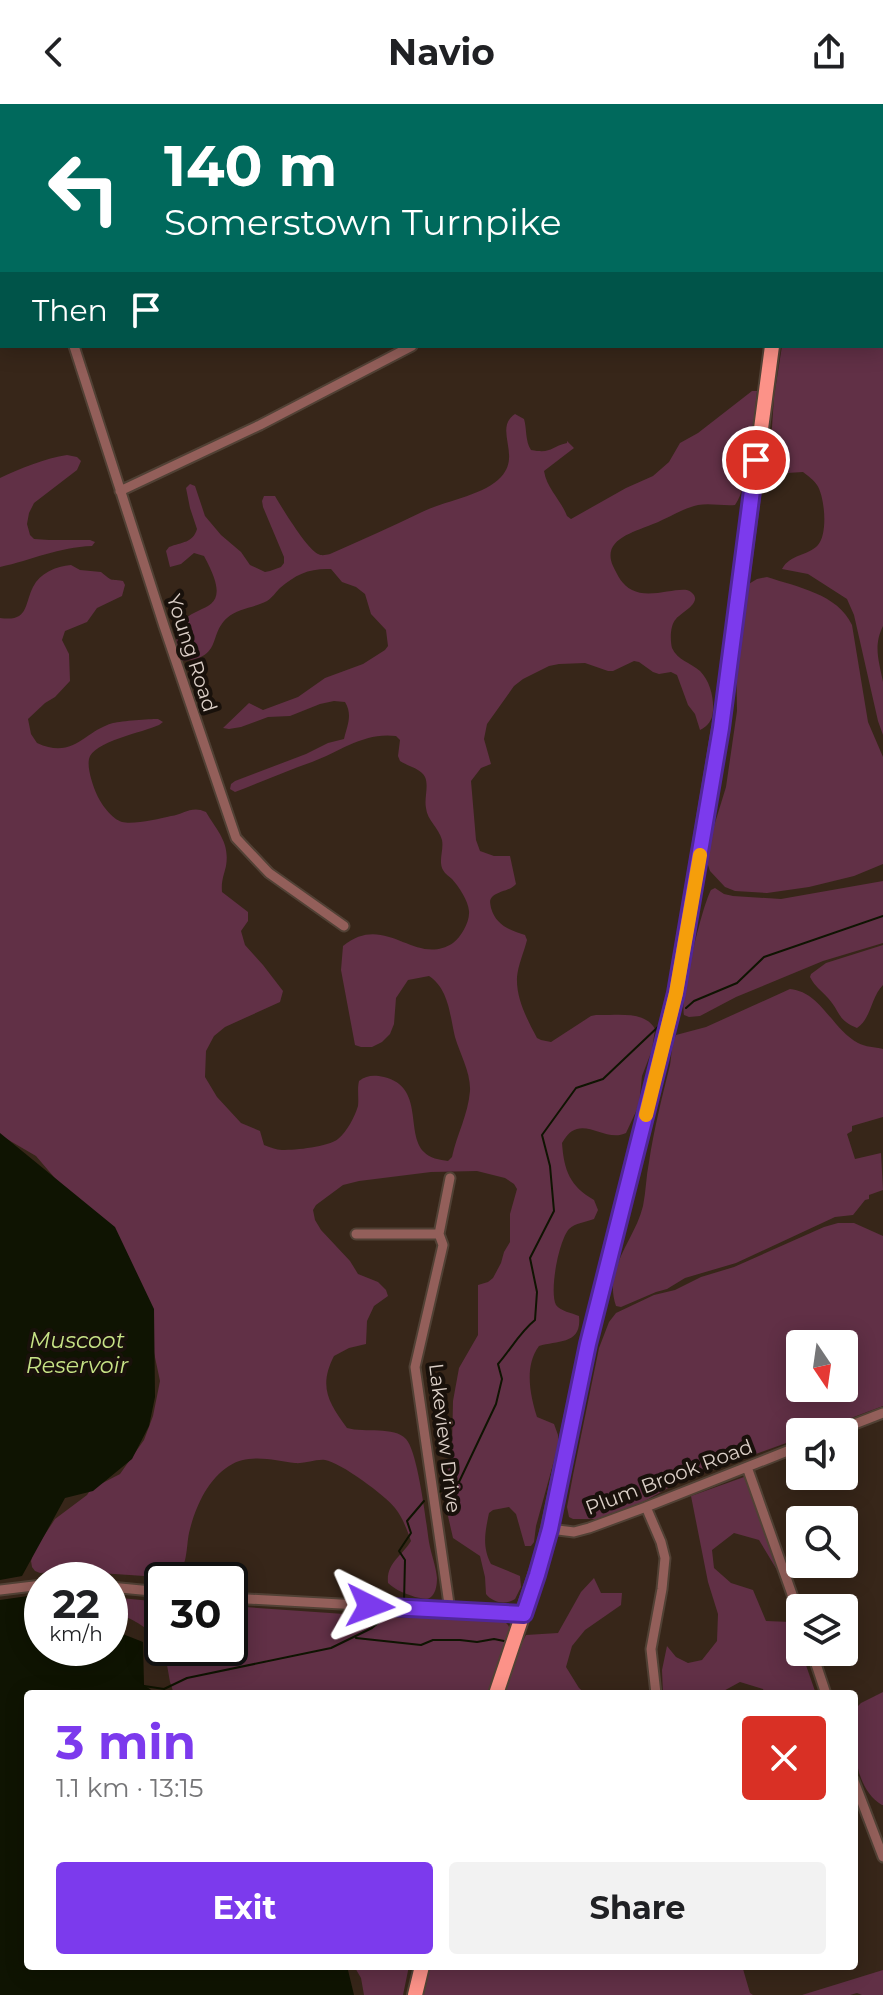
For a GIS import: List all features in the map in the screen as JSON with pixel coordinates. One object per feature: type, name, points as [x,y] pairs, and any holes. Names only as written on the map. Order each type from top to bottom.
[{"type":"main road","points":[[497,1690],[550,1529],[591,1332],[679,978],[726,692],[772,348]]},
{"type":"main road","points":[[415,1995],[421,1970]]},
{"type":"street","name":"Young Road","points":[[75,348],[236,838],[269,873],[344,926]]},
{"type":"street","points":[[120,491],[260,425],[408,348]]},
{"type":"street","name":"Lakeview Drive","points":[[450,1178],[439,1234],[443,1245],[415,1367],[450,1611]]},
{"type":"street","points":[[356,1234],[439,1234]]},
{"type":"street","points":[[858,1423],[883,1413]]},
{"type":"street","name":"Plum Brook Road","points":[[550,1529],[574,1532],[589,1528],[786,1452]]},
{"type":"street","points":[[747,1467],[792,1594]]},
{"type":"street","points":[[646,1507],[665,1558],[651,1649],[656,1690]]},
{"type":"street","points":[[0,1590],[24,1587]]},
{"type":"street","points":[[248,1599],[524,1614]]},
{"type":"street","points":[[817,1666],[825,1690]]},
{"type":"street","points":[[858,1791],[883,1857]]},
{"type":"shaded area","points":[[782,348],[883,348],[883,626],[878,647],[883,682],[883,735],[854,615],[847,599],[808,574],[782,569],[790,560],[818,545],[823,533],[824,515],[820,491],[814,481],[803,472],[777,471],[770,457],[774,397]]},
{"type":"shaded area","points":[[752,391],[757,391],[744,483],[735,505],[703,504],[686,509],[622,538],[612,549],[611,557],[621,580],[632,590],[648,593],[687,590],[694,596],[694,603],[674,622],[671,645],[677,656],[700,671],[711,690],[713,706],[709,723],[700,730],[677,675],[671,672],[659,674],[634,661],[613,671],[585,663],[549,666],[514,686],[487,724],[484,739],[491,764],[481,768],[471,781],[476,840],[480,851],[494,856],[510,856],[516,884],[493,896],[490,904],[500,923],[525,935],[527,940],[517,985],[523,1009],[537,1038],[551,1042],[596,1015],[637,1016],[655,1029],[652,1050],[642,1076],[639,1105],[626,1133],[609,1135],[584,1128],[576,1129],[562,1143],[564,1162],[570,1177],[579,1189],[594,1200],[598,1210],[594,1219],[569,1229],[556,1266],[556,1305],[579,1316],[577,1332],[567,1340],[539,1346],[531,1362],[531,1390],[537,1417],[554,1424],[558,1435],[558,1446],[534,1542],[531,1546],[525,1546],[516,1514],[509,1507],[489,1513],[486,1527],[486,1552],[491,1564],[520,1576],[521,1587],[515,1599],[500,1602],[486,1594],[480,1556],[453,1538],[442,1490],[450,1465],[453,1401],[459,1368],[478,1335],[478,1285],[493,1278],[510,1242],[510,1214],[517,1189],[505,1178],[477,1171],[431,1172],[359,1181],[343,1185],[313,1210],[321,1230],[358,1274],[378,1282],[388,1296],[374,1306],[367,1321],[366,1344],[334,1356],[326,1386],[335,1411],[347,1428],[394,1432],[406,1439],[410,1446],[418,1472],[437,1580],[430,1598],[415,1597],[388,1583],[389,1570],[411,1541],[395,1508],[362,1480],[325,1460],[299,1463],[253,1459],[229,1466],[214,1479],[198,1505],[184,1562],[144,1562],[144,1576],[128,1575],[128,1562],[31,1562],[34,1551],[55,1519],[91,1489],[120,1474],[144,1440],[153,1416],[160,1381],[152,1343],[71,1197],[36,1156],[0,1135],[0,618],[21,615],[36,582],[44,574],[60,567],[71,565],[80,570],[101,572],[111,580],[123,581],[125,585],[122,596],[97,608],[87,622],[65,631],[62,640],[69,654],[70,681],[28,719],[31,734],[37,743],[60,748],[70,746],[113,723],[158,719],[163,722],[92,753],[89,768],[99,799],[114,818],[127,823],[201,810],[206,812],[222,837],[227,858],[222,892],[248,912],[248,921],[241,931],[245,945],[283,991],[280,1002],[225,1027],[214,1036],[206,1051],[205,1077],[217,1097],[241,1123],[260,1131],[264,1145],[280,1150],[303,1149],[338,1139],[357,1110],[359,1081],[371,1076],[384,1077],[397,1082],[405,1090],[419,1144],[424,1152],[448,1161],[465,1116],[470,1084],[441,988],[429,976],[408,980],[396,998],[390,1034],[372,1047],[361,1047],[355,1045],[341,970],[343,946],[359,937],[373,934],[387,936],[413,946],[439,949],[453,943],[466,924],[469,915],[467,902],[442,867],[442,840],[427,812],[425,777],[400,761],[400,740],[396,736],[384,736],[353,743],[235,792],[230,789],[235,781],[344,739],[349,711],[345,702],[334,701],[290,716],[268,717],[241,727],[223,728],[249,703],[263,710],[298,697],[325,678],[363,664],[388,646],[386,630],[371,614],[365,594],[342,582],[331,569],[316,570],[292,579],[267,601],[231,615],[221,625],[209,651],[203,656],[181,661],[177,639],[181,624],[214,601],[217,592],[204,556],[194,553],[181,564],[170,567],[166,551],[190,540],[197,529],[186,488],[190,484],[195,486],[205,516],[250,565],[265,572],[281,567],[284,557],[263,507],[264,496],[275,496],[313,551],[321,555],[330,554],[494,483],[507,469],[509,451],[506,427],[515,414],[524,419],[531,450],[547,451],[567,441],[574,448],[544,471],[551,489],[571,519],[653,476],[669,462],[680,443],[698,433]]},
{"type":"shaded area","points":[[67,455],[81,461],[77,470],[34,503],[27,524],[30,535],[34,539],[95,542],[92,546],[57,551],[0,567],[0,478],[33,464]]},
{"type":"shaded area","points":[[767,577],[827,599],[846,614],[852,625],[868,722],[883,757],[883,864],[854,876],[767,893],[735,891],[725,887],[710,871],[707,862],[710,839],[726,787],[737,711],[736,648],[744,595],[747,585]]},
{"type":"shaded area","points":[[883,881],[883,943],[823,961],[736,997],[700,1016],[684,1015],[685,991],[693,952],[711,890],[715,888],[733,896],[781,899]]},
{"type":"shaded area","points":[[883,945],[883,985],[857,1028],[842,1018],[810,977],[826,963]]},
{"type":"shaded area","points":[[790,989],[810,997],[858,1043],[883,1049],[883,1117],[852,1126],[852,1131],[847,1134],[855,1159],[881,1153],[883,1190],[869,1195],[869,1199],[853,1215],[835,1217],[736,1263],[685,1278],[667,1289],[621,1307],[616,1306],[614,1279],[643,1206],[653,1137],[676,1035],[706,1027]]},
{"type":"shaded area","points":[[838,1223],[854,1223],[883,1236],[883,1406],[851,1418],[786,1418],[786,1443],[679,1482],[634,1507],[602,1519],[569,1517],[567,1507],[599,1348],[609,1322],[616,1313],[654,1295],[734,1267]]},
{"type":"shaded area","points":[[744,1477],[772,1546],[777,1570],[759,1540],[734,1533],[712,1550],[714,1568],[731,1583],[753,1590],[766,1621],[786,1622],[786,1666],[806,1666],[815,1690],[763,1690],[740,1682],[725,1690],[663,1690],[662,1670],[667,1646],[676,1657],[688,1663],[702,1660],[717,1641],[718,1614],[708,1582],[691,1496]]},
{"type":"shaded area","points":[[594,1578],[601,1593],[622,1593],[621,1605],[585,1630],[572,1646],[566,1667],[581,1690],[502,1690],[508,1669],[526,1635],[558,1633],[581,1592]]},
{"type":"shaded area","points":[[128,1599],[144,1600],[144,1627],[128,1618]]},
{"type":"shaded area","points":[[248,1607],[402,1618],[497,1618],[508,1625],[510,1631],[503,1659],[490,1690],[173,1690],[167,1666],[248,1666]]},
{"type":"shaded area","points":[[883,1692],[883,1805],[865,1787],[858,1766],[858,1706]]},
{"type":"shaded area","points":[[356,1970],[408,1970],[403,1995],[364,1995]]},
{"type":"shaded area","points":[[427,1970],[743,1970],[753,1995],[421,1995]]},
{"type":"shaded area","points":[[883,1970],[883,1995],[802,1995]]},
{"type":"water","name":"Muscoot Reservoir","points":[[0,1133],[115,1227],[154,1309],[155,1397],[149,1426],[132,1459],[93,1491],[65,1498],[30,1562],[24,1562],[22,1576],[0,1580]]},
{"type":"water","points":[[24,1597],[24,1666],[128,1666],[128,1636],[143,1642],[144,1685],[151,1690],[24,1690],[24,1970],[348,1970],[354,1995],[0,1995],[0,1600]]},
{"type":"waterway","points":[[686,1008],[694,1001],[737,983],[764,957],[883,916]]},
{"type":"waterway","points":[[439,1492],[459,1482],[496,1404],[502,1379],[498,1364],[535,1320],[537,1292],[530,1258],[554,1211],[550,1166],[542,1135],[576,1088],[603,1079],[660,1025]]},
{"type":"waterway","points":[[404,1602],[405,1560],[399,1551],[411,1533],[407,1521],[424,1501]]},
{"type":"waterway","points":[[144,1686],[164,1689],[187,1678],[331,1648],[372,1628],[390,1613]]},
{"type":"waterway","points":[[356,1638],[421,1645],[433,1640],[504,1641]]},
{"type":"slow traffic","points":[[646,1115],[676,993],[700,855]]},
{"type":"route","points":[[370,1606],[524,1614],[550,1529],[588,1344],[676,993],[721,728],[756,460]]}]
